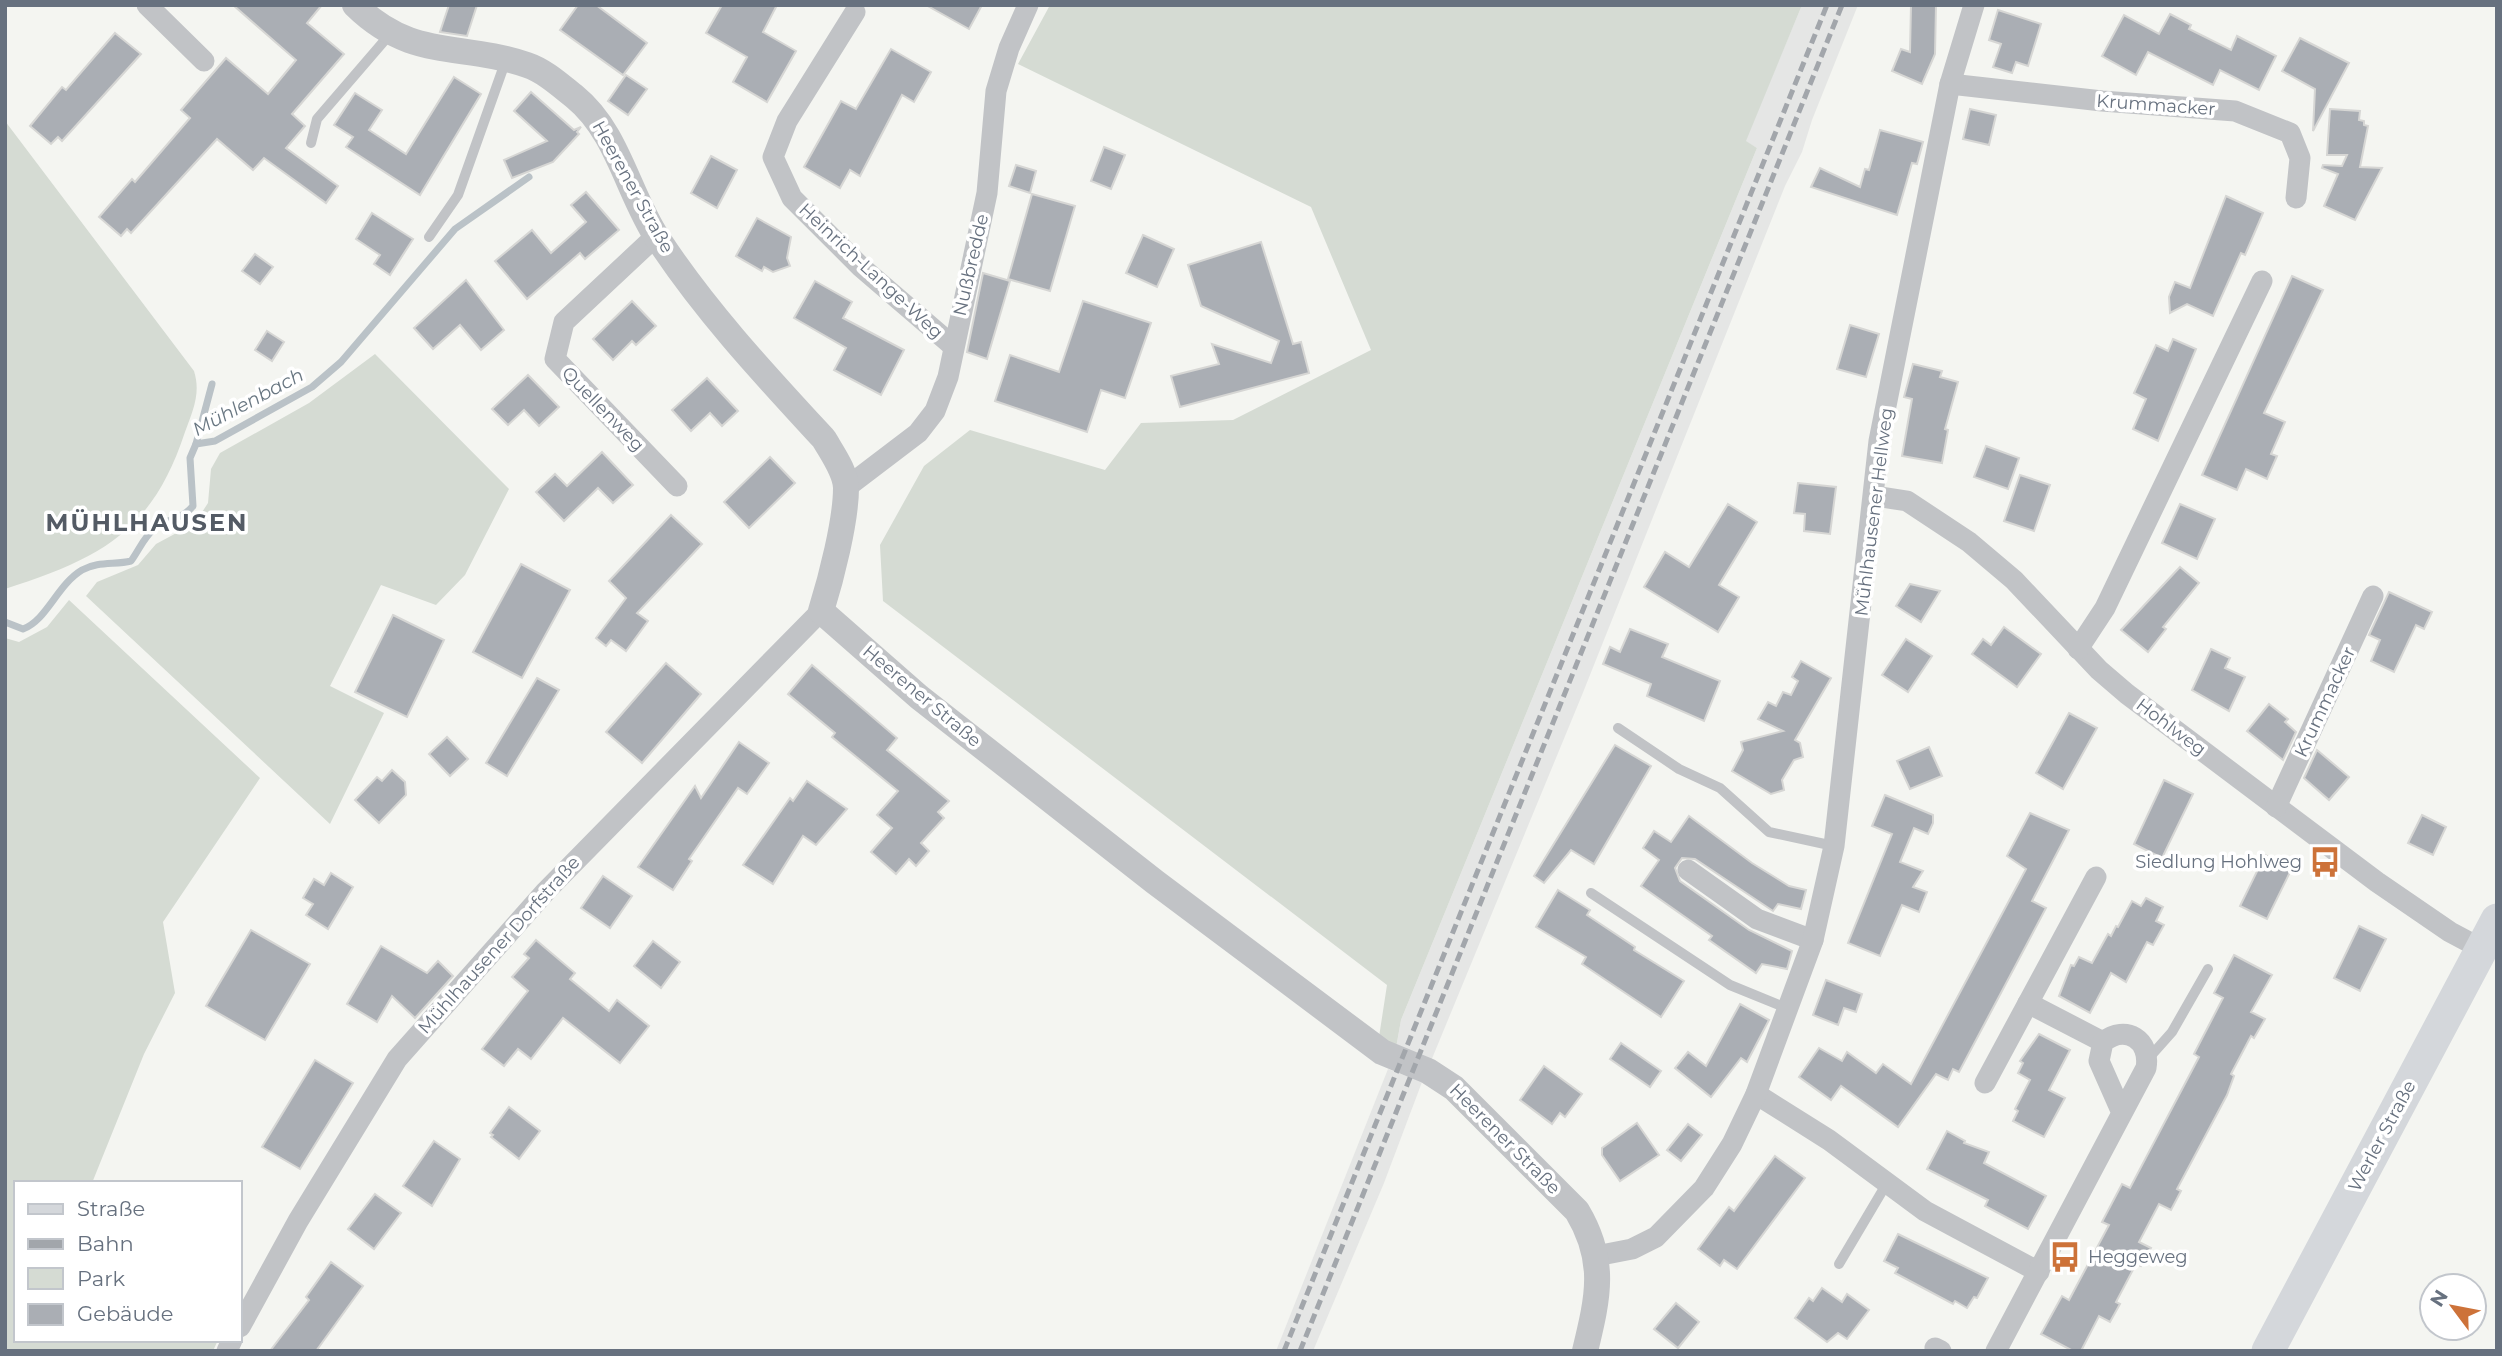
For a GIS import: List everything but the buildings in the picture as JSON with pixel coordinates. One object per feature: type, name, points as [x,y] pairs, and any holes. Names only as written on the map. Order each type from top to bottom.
[{"type":"main road","name":"Werler Straße","points":[[2268,1351],[2497,920]]},
{"type":"street","points":[[147,5],[204,61]]},
{"type":"street","name":"Heerener Straße","points":[[355,5],[377,26],[409,43],[506,60],[545,74],[596,118],[656,236],[706,307],[824,439],[846,486]]},
{"type":"street","name":"Nußbredde","points":[[846,486],[918,433],[935,411],[948,377],[987,194],[996,91],[1009,48],[1028,5]]},
{"type":"street","name":"Mühlhausener Hellweg","points":[[1597,1256],[1632,1249],[1656,1237],[1704,1188],[1732,1144],[1756,1094],[1813,940],[1834,846],[1879,441],[1950,84],[1974,5]]},
{"type":"street","name":"Heinrich-Lange-Weg","points":[[855,12],[787,121],[773,157],[792,198],[861,267],[953,346]]},
{"type":"street","name":"Krummacker","points":[[1950,84],[2102,101],[2235,111],[2290,133],[2300,158],[2296,198]]},
{"type":"street","name":"Quellenweg","points":[[656,236],[564,322],[555,359],[677,486]]},
{"type":"street","points":[[2078,649],[2105,608],[2262,281]]},
{"type":"street","points":[[821,611],[831,577],[846,486]]},
{"type":"street","name":"Hohlweg","points":[[1875,496],[1907,501],[1969,542],[2014,580],[2078,649],[2127,694],[2377,882],[2450,932],[2482,949]]},
{"type":"street","name":"Krummacker","points":[[2276,807],[2373,596]]},
{"type":"street","name":"Heerener Straße","points":[[821,611],[919,697],[1155,882],[1382,1052],[1428,1071],[1454,1088],[1577,1211],[1588,1230],[1597,1256],[1598,1282],[1586,1351]]},
{"type":"street","name":"Mühlhausener Dorfstraße","points":[[242,1323],[298,1221],[397,1059],[552,885],[821,611]]},
{"type":"street","points":[[1688,870],[1756,919],[1813,940]]},
{"type":"street","points":[[1985,1083],[2096,877]]},
{"type":"street","points":[[2028,1003],[2103,1042]]},
{"type":"street","points":[[1996,1351],[2122,1113],[2148,1059],[2146,1049],[2135,1036],[2117,1034],[2103,1042],[2099,1061],[2122,1113]]},
{"type":"street","points":[[1756,1094],[1829,1140],[1925,1211],[2039,1272]]},
{"type":"lane","points":[[311,143],[317,119],[391,33]]},
{"type":"lane","points":[[429,237],[458,195],[506,60]]},
{"type":"lane","points":[[1618,729],[1679,769],[1720,788],[1769,832],[1834,846]]},
{"type":"lane","points":[[1591,893],[1730,985],[1789,1009]]},
{"type":"lane","points":[[2148,1059],[2172,1032],[2208,969]]},
{"type":"lane","points":[[1839,1264],[1887,1183]]},
{"type":"shaded area","points":[[1802,5],[1858,5],[1802,152],[1785,186],[1582,695],[1431,1061],[1396,1048],[1401,1020],[1757,148],[1745,141]]},
{"type":"shaded area","points":[[1388,1069],[1422,1082],[1384,1183],[1313,1351],[1276,1351]]},
{"type":"green space","points":[[1050,5],[1802,5],[1746,141],[1757,148],[1401,1020],[1396,1048],[1379,1037],[1387,985],[883,601],[880,545],[924,466],[970,430],[1105,470],[1141,423],[1233,420],[1371,350],[1311,207],[1018,64]]},
{"type":"green space","points":[[5,121],[194,371],[197,387],[193,409],[172,466],[139,517],[119,536],[95,552],[69,565],[5,589]]},
{"type":"green space","points":[[375,354],[509,489],[465,575],[436,605],[381,585],[330,686],[384,713],[330,824],[86,596],[97,582],[138,565],[156,544],[195,523],[208,503],[211,469],[220,453],[309,403]]},
{"type":"green space","points":[[69,600],[260,778],[163,922],[175,993],[144,1054],[93,1181],[14,1181],[14,1342],[217,1342],[213,1351],[5,1351],[5,638],[19,642],[47,627]]},
{"type":"waterway","name":"Mühlenbach","points":[[5,622],[23,629],[39,618],[73,576],[82,570],[94,565],[131,561],[154,529],[184,514],[193,506],[190,458],[196,444],[215,441],[312,387],[341,362],[455,229],[529,177]]},
{"type":"waterway","points":[[196,444],[212,384]]},
{"type":"railway","points":[[1284,1351],[1827,5]]},
{"type":"railway","points":[[1300,1351],[1842,5]]},
{"type":"place","name":"Siedlung Hohlweg","points":[[2325,862]]},
{"type":"place","name":"Heggeweg","points":[[2065,1257]]},
{"type":"district","name":"MÜHLHAUSEN","points":[[147,522]]}]
